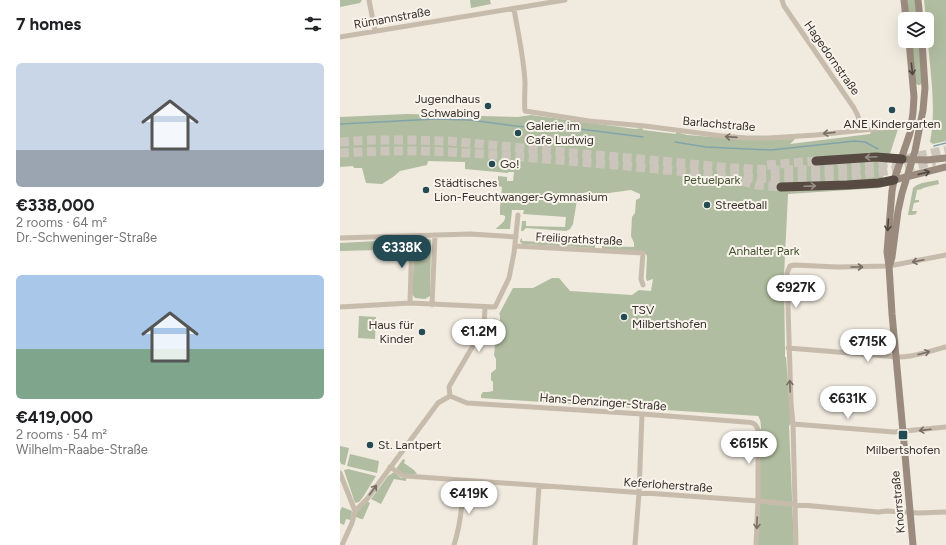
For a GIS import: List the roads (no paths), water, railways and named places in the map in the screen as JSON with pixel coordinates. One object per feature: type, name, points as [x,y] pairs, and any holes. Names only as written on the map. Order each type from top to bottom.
[{"type":"highway","points":[[816,161],[876,157],[902,159]]},
{"type":"highway","points":[[781,187],[879,183],[894,180]]},
{"type":"street","points":[[369,0],[375,31]]},
{"type":"street","name":"Rümannstraße","points":[[340,37],[566,0]]},
{"type":"street","name":"Hagedornstraße","points":[[782,0],[784,6],[854,108],[858,116],[861,130]]},
{"type":"street","points":[[904,0],[905,12]]},
{"type":"street","points":[[918,0],[919,12]]},
{"type":"street","name":"Barlachstraße","points":[[514,9],[524,67],[525,111],[589,121],[747,138],[816,135],[912,125]]},
{"type":"street","name":"Knorrstraße","points":[[910,48],[914,96],[912,125],[894,180],[890,198],[887,252],[913,545]]},
{"type":"street","name":"Knorrstraße","points":[[889,266],[892,257],[898,211],[913,160],[925,97],[923,48]]},
{"type":"street","points":[[913,85],[922,87],[925,82]]},
{"type":"street","points":[[914,96],[917,94],[925,97]]},
{"type":"street","points":[[902,159],[927,160],[946,158]]},
{"type":"street","points":[[894,180],[946,167]]},
{"type":"street","points":[[340,307],[410,303],[495,307],[509,278],[518,215]]},
{"type":"street","points":[[340,238],[470,234],[516,237]]},
{"type":"street","points":[[432,305],[435,235]]},
{"type":"street","points":[[410,303],[412,236]]},
{"type":"street","name":"Freiligrathstraße","points":[[514,246],[643,253],[641,279],[643,285]]},
{"type":"street","points":[[796,545],[793,424],[788,348],[786,273],[790,266],[794,265],[838,267],[889,266],[946,255]]},
{"type":"street","points":[[342,545],[352,523],[355,511],[367,499],[438,403],[450,396],[449,387],[484,327],[485,307]]},
{"type":"street","points":[[788,348],[904,358],[946,347]]},
{"type":"street","name":"Hans-Denzinger-Straße","points":[[450,396],[468,403],[754,423],[758,430],[758,501]]},
{"type":"street","points":[[635,545],[640,493],[642,414]]},
{"type":"street","points":[[793,424],[894,432],[946,427]]},
{"type":"street","name":"Keferloherstraße","points":[[390,467],[404,476],[758,501],[857,510],[910,513],[946,512]]},
{"type":"street","points":[[340,473],[355,511]]},
{"type":"street","points":[[454,545],[462,510],[464,480]]},
{"type":"street","points":[[535,545],[539,486]]},
{"type":"street","points":[[756,545],[758,501]]},
{"type":"waterway","points":[[340,124],[436,119],[470,120],[515,126],[580,129],[643,137]]},
{"type":"waterway","points":[[675,142],[706,147],[771,150],[855,141],[865,142],[878,149]]},
{"type":"waterway","points":[[934,146],[946,143]]},
{"type":"tunnel","points":[[340,142],[371,140],[448,141],[730,168],[781,170],[833,169],[877,165],[946,150]]},
{"type":"tunnel","points":[[340,153],[381,151],[471,153],[626,166],[725,177],[782,179],[860,175],[910,167],[935,161]]},
{"type":"tunnel","points":[[767,165],[816,161]]},
{"type":"tunnel","points":[[742,181],[756,185],[781,187]]},
{"type":"place","name":"Jugendhaus Schwabing","points":[[488,106]]},
{"type":"place","name":"ANE Kindergarten","points":[[892,110]]},
{"type":"place","name":"Galerie im Cafe Ludwig","points":[[518,133]]},
{"type":"place","name":"Go!","points":[[492,164]]},
{"type":"place","name":"Städtisches Lion-Feuchtwanger-Gymnasium","points":[[426,190]]},
{"type":"place","name":"Streetball","points":[[707,205]]},
{"type":"place","name":"TSV Milbertshofen","points":[[624,317]]},
{"type":"place","name":"Haus für Kinder","points":[[422,332]]},
{"type":"place","name":"Milbertshofen","points":[[903,435]]},
{"type":"place","name":"St. Lantpert","points":[[370,445]]},
{"type":"park label","name":"Petuelpark","points":[[712,180]]},
{"type":"park label","name":"Anhalter Park","points":[[764,251]]}]
